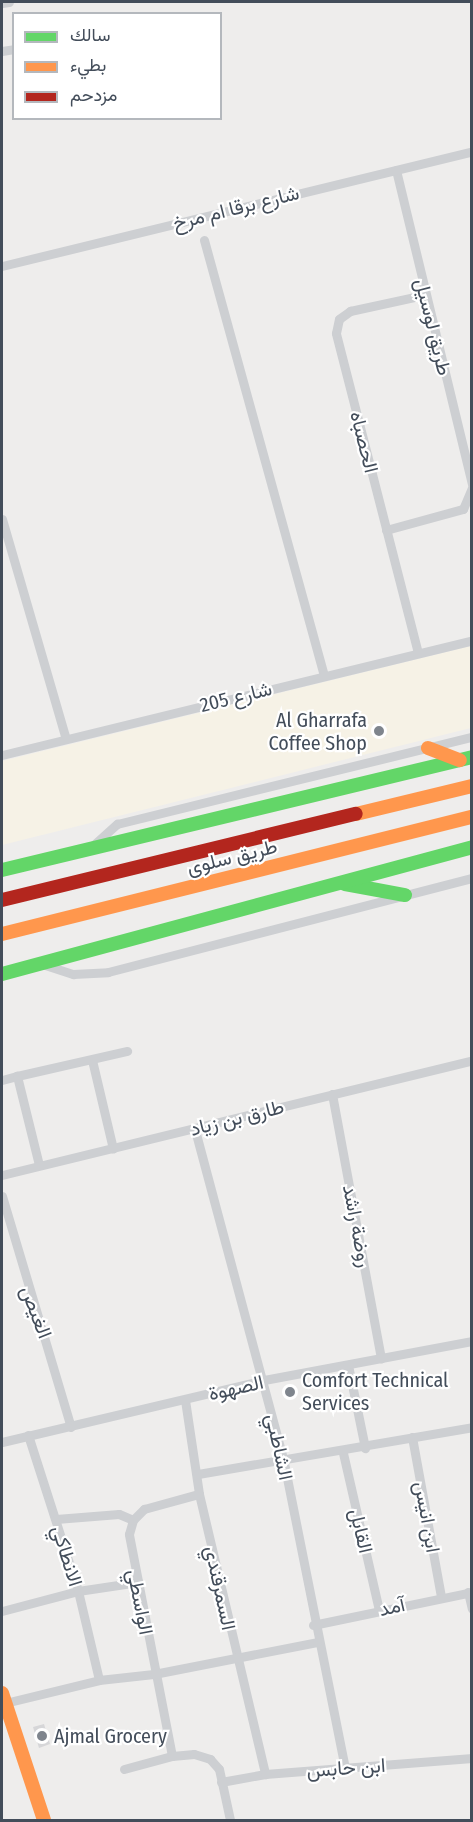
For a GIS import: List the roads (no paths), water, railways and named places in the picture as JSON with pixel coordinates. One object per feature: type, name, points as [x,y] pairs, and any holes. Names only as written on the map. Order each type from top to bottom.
[{"type":"main road","points":[[428,748],[466,759]]},
{"type":"main road","name":"طريق سلوى","points":[[2,870],[466,759]]},
{"type":"main road","name":"طريق سلوى","points":[[2,900],[471,786]]},
{"type":"main road","name":"طريق سلوى","points":[[2,934],[471,817]]},
{"type":"main road","points":[[2,974],[471,847]]},
{"type":"main road","points":[[2,879],[88,850]]},
{"type":"main road","points":[[340,883],[405,895]]},
{"type":"main road","points":[[3,1698],[44,1821]]},
{"type":"street","points":[[2,3],[9,2]]},
{"type":"street","name":"شارع برقا ام مرخ","points":[[2,266],[471,151]]},
{"type":"street","name":"طريق لوسيل","points":[[386,530],[463,509],[471,486],[396,170]]},
{"type":"street","points":[[204,240],[324,676]]},
{"type":"street","name":"الحصباه","points":[[418,653],[336,325],[350,311],[424,295]]},
{"type":"street","points":[[2,519],[66,739]]},
{"type":"street","name":"شارع 205","points":[[2,755],[471,639]]},
{"type":"street","name":"طريق سلوى","points":[[88,850],[117,824],[471,737]]},
{"type":"street","points":[[40,963],[73,974],[108,972],[471,878]]},
{"type":"street","points":[[2,1080],[127,1051]]},
{"type":"street","points":[[92,1060],[112,1149]]},
{"type":"street","name":"طارق بن زياد","points":[[2,1175],[195,1130],[471,1060]]},
{"type":"street","points":[[17,1076],[39,1165]]},
{"type":"street","name":"روضة راشد","points":[[332,1094],[381,1358]]},
{"type":"street","name":"الشاطبي","points":[[195,1130],[264,1380],[283,1458],[313,1625],[345,1769]]},
{"type":"street","name":"الغيص","points":[[2,1196],[71,1427]]},
{"type":"street","name":"الصهوة","points":[[2,1442],[264,1380],[471,1341]]},
{"type":"street","points":[[348,1365],[365,1448]]},
{"type":"street","name":"السمرقندي","points":[[185,1400],[198,1474],[199,1494],[236,1660],[265,1774]]},
{"type":"street","points":[[198,1474],[283,1458],[344,1453],[412,1437],[471,1427]]},
{"type":"street","name":"الانطاكي","points":[[28,1435],[78,1591],[99,1680]]},
{"type":"street","name":"ابن انيس","points":[[412,1437],[441,1597]]},
{"type":"street","name":"القابل","points":[[344,1453],[379,1610]]},
{"type":"street","points":[[56,1519],[119,1514],[133,1520],[151,1506],[199,1494]]},
{"type":"street","name":"الواسطي","points":[[133,1520],[129,1544],[172,1756]]},
{"type":"street","points":[[2,1611],[78,1591],[138,1581]]},
{"type":"street","points":[[470,1592],[471,1609]]},
{"type":"street","name":"آمد","points":[[313,1625],[470,1592]]},
{"type":"street","points":[[3,1698],[99,1680],[154,1674],[236,1660],[317,1642]]},
{"type":"street","points":[[124,1768],[172,1756],[194,1754],[210,1759],[219,1768],[230,1821]]},
{"type":"street","name":"ابن حابس","points":[[221,1782],[265,1774],[471,1758]]},
{"type":"place","name":"Al Gharrafa Coffee Shop","points":[[379,731]]},
{"type":"place","name":"Comfort Technical Services","points":[[290,1392]]},
{"type":"place","name":"Ajmal Grocery","points":[[42,1736]]}]
